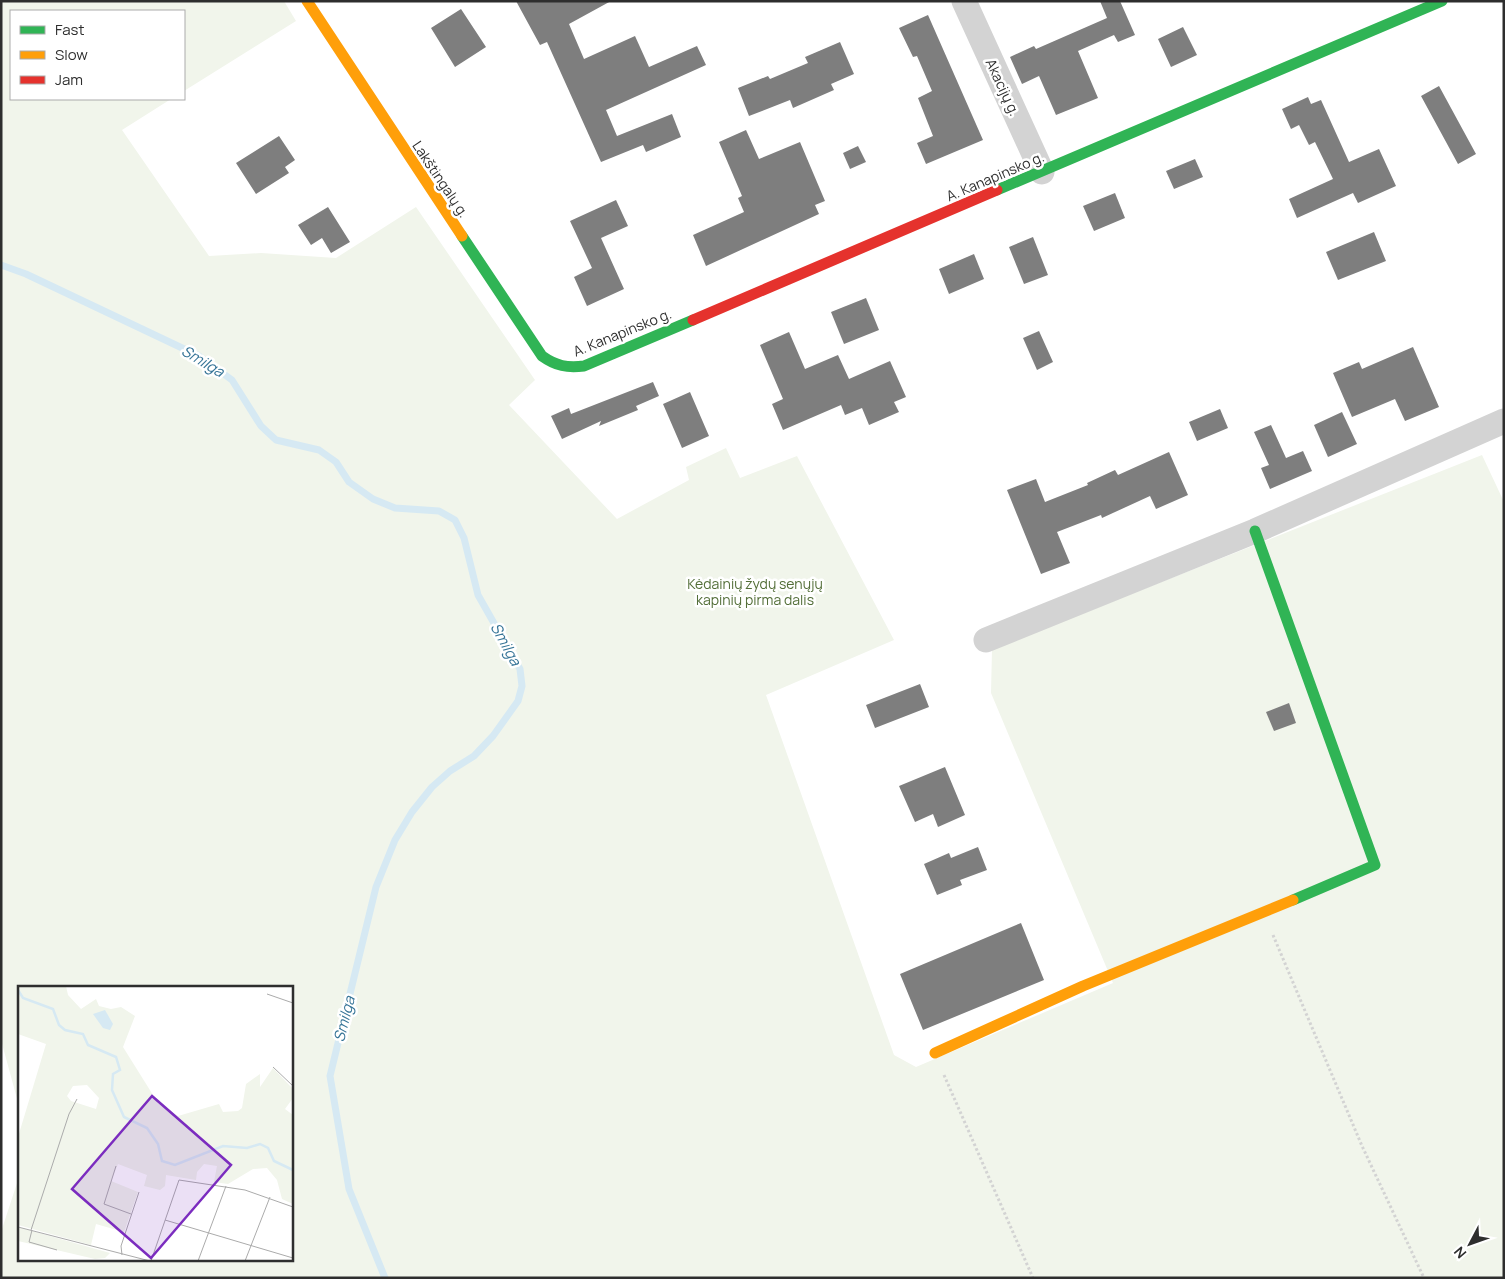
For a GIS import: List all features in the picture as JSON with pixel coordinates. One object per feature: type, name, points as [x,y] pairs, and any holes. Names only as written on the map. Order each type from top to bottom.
[{"type":"street","name":"Lakštingalų g.","points":[[307,1],[542,356],[557,367]]},
{"type":"street","name":"Akacijų g.","points":[[964,1],[1042,172]]},
{"type":"street","name":"A. Kanapinsko g.","points":[[557,367],[566,369],[584,366],[1442,1]]},
{"type":"street","points":[[986,640],[1254,531],[1504,421]]},
{"type":"street","points":[[935,1054],[1083,986],[1264,913],[1375,865],[1254,531]]},
{"type":"path","points":[[1264,913],[1359,1137],[1424,1278]]},
{"type":"path","points":[[935,1054],[1033,1278]]},
{"type":"green space","name":"Kėdainių žydų senųjų kapinių pirma dalis","points":[[1,1],[284,1],[296,21],[185,90],[185,10],[10,10],[10,100],[169,100],[122,130],[209,256],[261,253],[336,258],[416,207],[535,380],[509,405],[617,519],[689,480],[686,467],[726,448],[740,478],[797,456],[894,640],[766,695],[894,1055],[916,1067],[1113,983],[991,693],[992,649],[1482,455],[1504,502],[1504,1278],[1,1278],[1,1232],[18,1180],[18,1262],[292,1262],[292,986],[18,986],[18,1102],[1,1040]]},
{"type":"building","points":[[516,1],[611,1],[569,24],[584,59],[635,36],[649,67],[697,46],[706,65],[606,110],[617,136],[672,114],[681,137],[646,152],[643,145],[601,162],[547,42],[540,45]]},
{"type":"building","points":[[1100,1],[1120,1],[1135,35],[1118,42],[1114,35],[1078,51],[1098,98],[1056,115],[1039,76],[1022,84],[1010,57],[1034,46],[1036,49],[1107,18]]},
{"type":"building","points":[[461,9],[486,47],[455,67],[431,28]]},
{"type":"building","points":[[928,15],[983,140],[926,164],[917,143],[933,136],[918,98],[932,91],[917,56],[913,57],[899,28]]},
{"type":"building","points":[[1183,27],[1197,55],[1171,67],[1158,39]]},
{"type":"building","points":[[840,42],[854,74],[831,84],[834,90],[793,108],[790,100],[749,116],[738,88],[768,76],[770,79],[808,63],[805,57]]},
{"type":"building","points":[[1439,86],[1476,154],[1458,164],[1421,96]]},
{"type":"building","points":[[1308,97],[1311,104],[1321,100],[1349,162],[1379,149],[1396,186],[1358,203],[1353,193],[1297,218],[1289,199],[1333,179],[1315,142],[1309,145],[1299,125],[1291,129],[1282,109]]},
{"type":"building","points":[[746,130],[759,159],[800,142],[825,201],[815,205],[819,214],[706,266],[693,235],[744,212],[738,198],[742,196],[719,142]]},
{"type":"building","points":[[279,136],[295,160],[285,167],[289,173],[256,194],[236,163]]},
{"type":"building","points":[[858,146],[866,162],[850,169],[843,153]]},
{"type":"building","points":[[1195,159],[1203,177],[1174,189],[1166,171]]},
{"type":"building","points":[[1115,193],[1125,218],[1094,231],[1083,206]]},
{"type":"building","points":[[616,200],[628,226],[601,238],[624,289],[587,306],[574,277],[592,268],[570,221]]},
{"type":"building","points":[[328,207],[350,242],[331,253],[322,238],[311,245],[298,225]]},
{"type":"building","points":[[1374,232],[1386,261],[1338,280],[1326,252]]},
{"type":"building","points":[[1033,237],[1048,275],[1024,284],[1009,247]]},
{"type":"building","points":[[974,254],[984,279],[949,294],[939,269]]},
{"type":"building","points":[[866,298],[879,330],[844,344],[831,312]]},
{"type":"building","points":[[1039,331],[1053,362],[1037,370],[1023,338]]},
{"type":"building","points":[[789,332],[805,369],[838,355],[849,379],[890,361],[906,397],[894,402],[899,412],[869,425],[862,408],[845,415],[841,405],[783,430],[772,404],[783,399],[760,345]]},
{"type":"building","points":[[1413,347],[1439,407],[1405,421],[1395,399],[1352,417],[1333,373],[1359,362],[1362,369]]},
{"type":"building","points":[[653,382],[659,396],[636,406],[638,410],[599,426],[601,421],[562,439],[551,416],[569,408],[571,414]]},
{"type":"building","points":[[690,392],[709,436],[682,448],[663,404]]},
{"type":"building","points":[[1220,409],[1228,428],[1197,441],[1189,422]]},
{"type":"building","points":[[1342,412],[1357,444],[1328,457],[1314,425]]},
{"type":"building","points":[[1271,425],[1286,458],[1303,451],[1312,471],[1270,489],[1261,468],[1269,465],[1254,432]]},
{"type":"building","points":[[1169,452],[1188,495],[1156,509],[1150,496],[1102,518],[1101,515],[1057,532],[1070,563],[1041,574],[1007,490],[1036,479],[1045,502],[1088,485],[1087,483],[1115,470],[1118,475]]},
{"type":"building","points":[[920,684],[929,707],[875,728],[866,705]]},
{"type":"building","points":[[1289,703],[1296,723],[1274,731],[1266,712]]},
{"type":"building","points":[[945,767],[965,815],[938,827],[933,814],[915,822],[899,786]]},
{"type":"building","points":[[978,847],[987,870],[960,880],[962,885],[937,895],[924,864],[949,853],[951,858]]},
{"type":"building","points":[[1021,923],[1044,980],[923,1030],[900,974]]},
{"type":"waterway","name":"Smilga","points":[[1,265],[26,274],[199,356],[232,380],[261,426],[276,440],[319,450],[336,462],[349,482],[373,499],[395,508],[439,511],[455,520],[464,538],[478,595],[520,669],[522,686],[518,701],[493,736],[474,756],[450,771],[432,787],[412,812],[395,840],[376,887],[330,1076],[349,1189],[385,1278]]},
{"type":"traffic: fast","points":[[997,190],[1442,1]]},
{"type":"traffic: fast","points":[[462,236],[542,356],[557,364],[572,367],[584,366],[693,320]]},
{"type":"traffic: fast","points":[[1255,531],[1375,865],[1293,900]]},
{"type":"traffic: slow","points":[[307,1],[462,236]]},
{"type":"traffic: slow","points":[[935,1053],[1083,986],[1293,900]]},
{"type":"traffic: jam","points":[[693,320],[997,190]]}]
